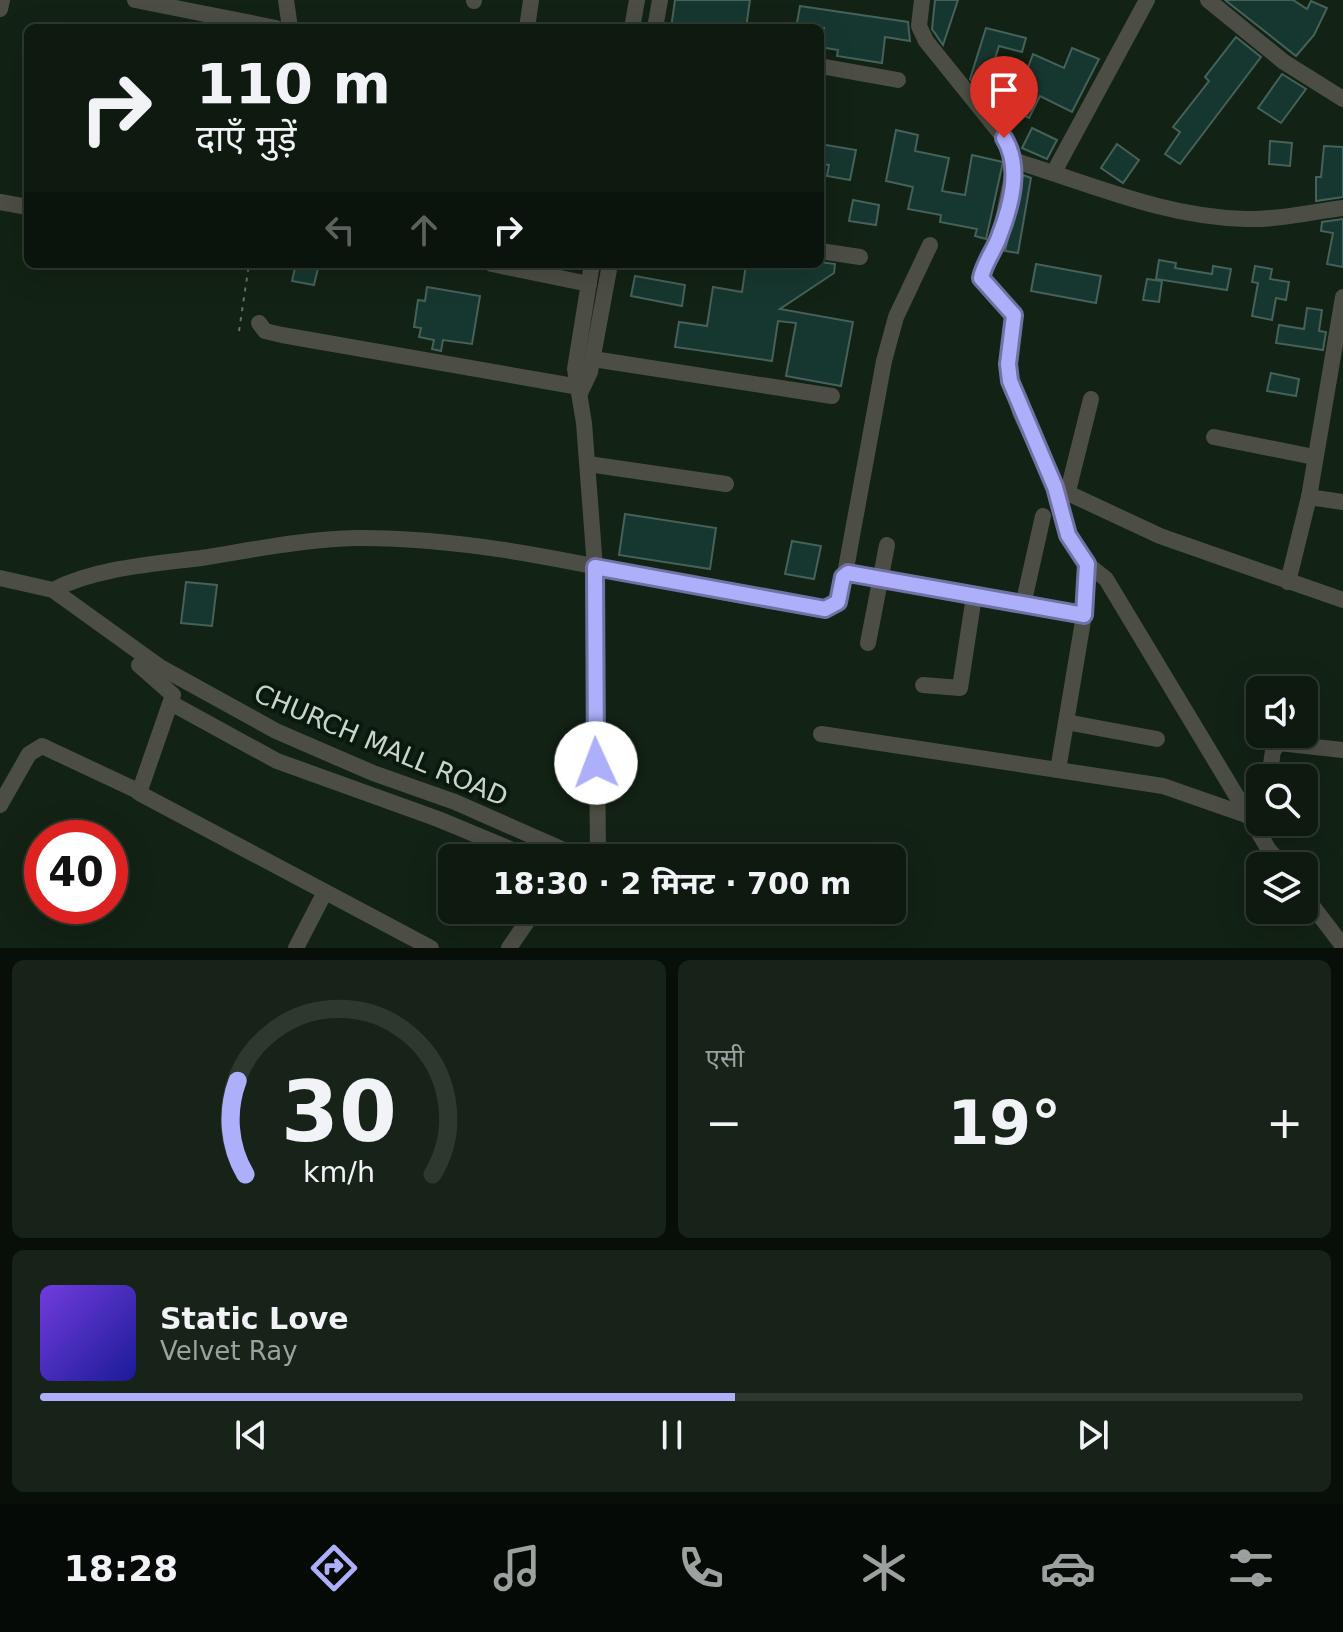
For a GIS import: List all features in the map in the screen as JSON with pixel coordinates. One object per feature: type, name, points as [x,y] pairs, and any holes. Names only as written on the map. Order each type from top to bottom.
[{"type":"street","points":[[0,9],[2,0]]},
{"type":"street","points":[[135,0],[256,24]]},
{"type":"street","points":[[286,0],[289,24]]},
{"type":"street","points":[[528,21],[531,0]]},
{"type":"street","points":[[633,24],[637,0]]},
{"type":"street","points":[[656,24],[660,0]]},
{"type":"street","points":[[922,0],[919,26],[932,49],[1012,154],[1121,198],[1201,215],[1249,219],[1343,208]]},
{"type":"street","points":[[1054,172],[1147,0]]},
{"type":"street","points":[[1208,0],[1284,62],[1343,99]]},
{"type":"street","points":[[824,67],[898,80]]},
{"type":"street","points":[[1012,154],[1000,234],[981,278],[1014,315],[1008,364],[1010,381],[1061,491],[1068,535],[1087,564],[1106,579],[1246,800]]},
{"type":"street","points":[[0,202],[24,206]]},
{"type":"street","points":[[138,791],[171,703],[169,688],[55,600],[53,590],[83,579],[162,563],[355,538],[450,545],[595,567],[825,609],[838,602],[884,361],[896,317],[930,245]]},
{"type":"street","points":[[824,252],[860,257]]},
{"type":"street","points":[[536,268],[591,273],[609,269],[593,359],[579,390]]},
{"type":"street","points":[[591,273],[575,369],[588,464],[595,567],[598,844]]},
{"type":"street","points":[[1288,582],[1309,497],[1343,297]]},
{"type":"street","points":[[259,323],[270,333],[579,390]]},
{"type":"street","points":[[593,359],[832,396]]},
{"type":"street","points":[[1061,491],[1091,399]]},
{"type":"street","points":[[1214,437],[1314,457]]},
{"type":"street","points":[[588,464],[726,484]]},
{"type":"street","points":[[1061,491],[1160,536],[1343,600]]},
{"type":"street","points":[[1309,497],[1343,502]]},
{"type":"street","points":[[1023,605],[1043,516]]},
{"type":"street","points":[[868,643],[887,545]]},
{"type":"street","points":[[1058,770],[1084,615],[1087,564]]},
{"type":"street","points":[[845,574],[1084,615]]},
{"type":"street","name":"CHURCH MALL ROAD","points":[[0,578],[53,590],[160,667],[276,731],[373,773],[455,802],[550,844]]},
{"type":"street","points":[[923,685],[960,688],[974,596]]},
{"type":"street","points":[[171,703],[277,761],[498,844]]},
{"type":"street","points":[[1066,722],[1157,739]]},
{"type":"street","points":[[821,734],[1163,786],[1246,811]]},
{"type":"street","points":[[1271,764],[1273,751],[1279,743],[1343,750]]},
{"type":"street","points":[[0,805],[33,748],[42,746],[138,791],[151,802],[431,948]]},
{"type":"street","points":[[296,948],[325,892]]},
{"type":"street","points":[[1318,913],[1343,946]]},
{"type":"street","points":[[509,948],[525,924]]},
{"type":"path","points":[[239,331],[248,268]]},
{"type":"building","points":[[675,0],[750,0],[747,24],[672,24]]},
{"type":"building","points":[[935,0],[958,0],[943,45],[932,29]]},
{"type":"building","points":[[1225,0],[1293,0],[1307,9],[1311,1],[1327,8],[1314,35],[1296,56]]},
{"type":"building","points":[[800,6],[908,22],[910,41],[885,37],[882,63],[837,56],[838,50],[824,48],[824,24],[797,24]]},
{"type":"building","points":[[986,28],[1026,38],[1022,52],[999,46],[984,93],[970,79]]},
{"type":"building","points":[[1236,37],[1261,57],[1180,164],[1165,154],[1180,132],[1173,127],[1209,81],[1205,77]]},
{"type":"building","points":[[1072,48],[1099,59],[1072,112],[1040,96],[1029,118],[1012,110],[1033,54],[1064,68]]},
{"type":"building","points":[[1282,74],[1306,89],[1281,123],[1258,108]]},
{"type":"building","points":[[1032,128],[1057,140],[1047,159],[1022,148]]},
{"type":"building","points":[[896,130],[918,135],[915,151],[949,158],[942,191],[965,195],[972,155],[1003,162],[986,239],[975,236],[977,229],[940,222],[941,215],[908,209],[913,187],[886,181]]},
{"type":"building","points":[[1270,141],[1292,143],[1290,166],[1269,164]]},
{"type":"building","points":[[1117,144],[1139,160],[1123,183],[1101,168]]},
{"type":"building","points":[[824,145],[856,150],[850,180],[827,176],[829,165],[824,164]]},
{"type":"building","points":[[1324,146],[1343,147],[1343,197],[1316,201],[1316,177],[1321,177]]},
{"type":"building","points":[[1023,175],[1031,178],[1018,253],[1005,251]]},
{"type":"building","points":[[853,200],[879,205],[876,225],[849,221]]},
{"type":"building","points":[[1343,219],[1343,267],[1327,264],[1333,233],[1321,231],[1322,222]]},
{"type":"building","points":[[1159,260],[1176,263],[1175,268],[1212,274],[1213,266],[1231,269],[1227,290],[1156,279]]},
{"type":"building","points":[[824,263],[835,264],[834,273],[780,309],[853,322],[841,386],[786,376],[796,323],[778,321],[772,361],[675,347],[679,322],[707,326],[713,287],[742,292],[745,268],[824,268]]},
{"type":"building","points":[[1036,264],[1101,276],[1096,303],[1031,291]]},
{"type":"building","points":[[1255,266],[1272,269],[1270,279],[1289,282],[1286,300],[1276,298],[1272,320],[1252,316],[1258,283],[1252,282]]},
{"type":"building","points":[[295,268],[318,268],[314,285],[292,281]]},
{"type":"building","points":[[635,276],[685,285],[682,306],[631,296]]},
{"type":"building","points":[[1147,279],[1162,281],[1159,302],[1143,300]]},
{"type":"building","points":[[427,287],[480,296],[472,344],[443,340],[441,351],[432,349],[434,340],[419,337],[421,328],[414,327],[418,300],[425,301]]},
{"type":"building","points":[[1307,308],[1322,310],[1319,331],[1326,332],[1323,350],[1276,343],[1279,325],[1304,329]]},
{"type":"building","points":[[1271,373],[1299,379],[1296,396],[1267,391]]},
{"type":"building","points":[[625,514],[716,528],[710,569],[619,555]]},
{"type":"building","points":[[792,541],[821,546],[814,579],[785,574]]},
{"type":"building","points":[[186,582],[217,585],[212,626],[181,623]]},
{"type":"route","points":[[596,763],[595,567],[825,609],[838,602],[843,577],[848,573],[1084,615],[1087,564],[1068,535],[1055,487],[1020,412],[1010,381],[1008,364],[1015,327],[1014,315],[981,278],[1000,234],[1015,168],[1013,153],[1004,138]]}]
